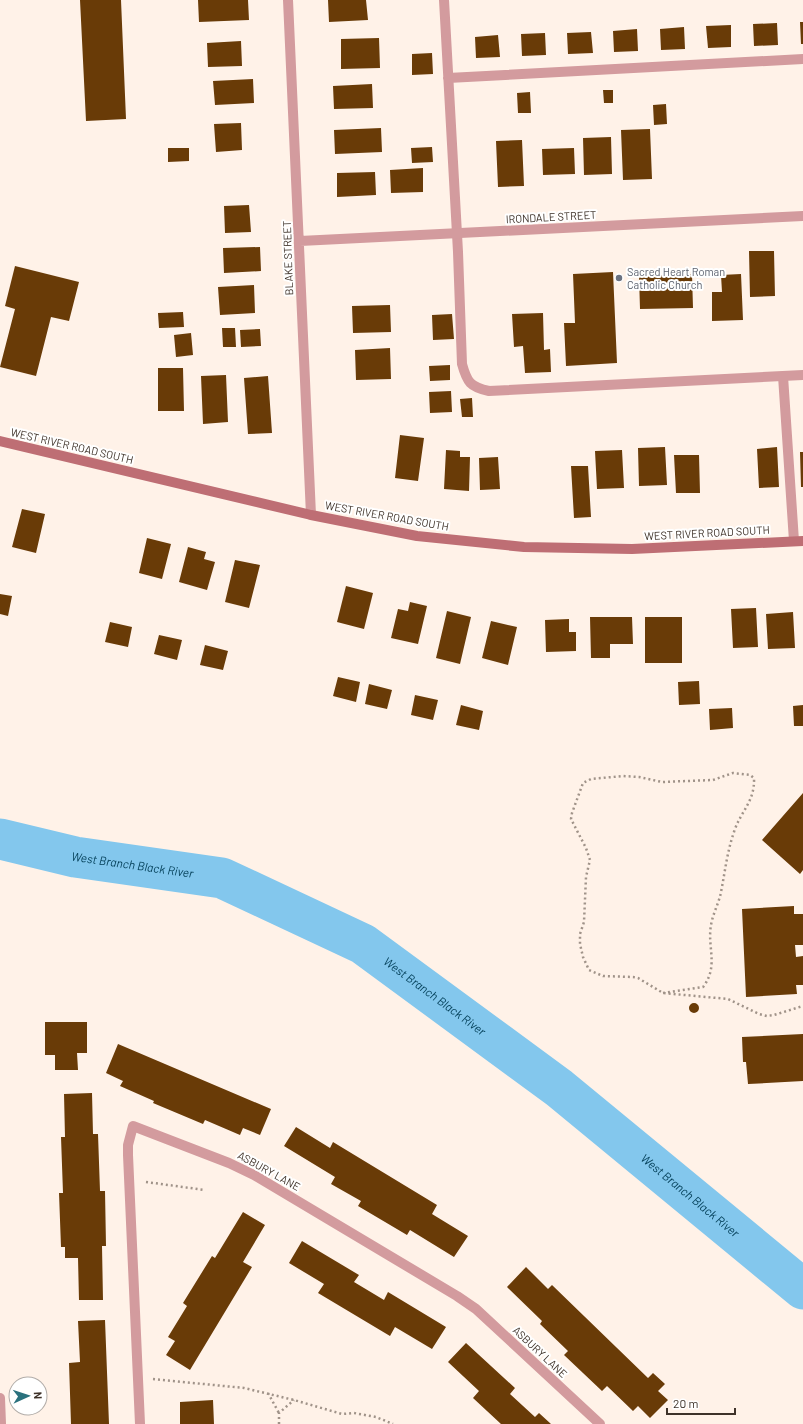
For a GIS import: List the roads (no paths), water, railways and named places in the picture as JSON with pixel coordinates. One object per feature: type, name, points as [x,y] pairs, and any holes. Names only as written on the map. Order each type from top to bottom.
[{"type":"main road","name":"WEST RIVER ROAD SOUTH","points":[[0,441],[311,515],[417,536],[524,547],[632,549],[799,541]]},
{"type":"street","name":"BLAKE STREET","points":[[288,0],[300,241],[311,515]]},
{"type":"street","points":[[444,0],[457,233],[462,364],[466,378],[478,388],[489,391],[803,375]]},
{"type":"street","points":[[448,78],[803,59]]},
{"type":"street","name":"IRONDALE STREET","points":[[300,241],[803,216]]},
{"type":"street","points":[[783,376],[799,541]]},
{"type":"street","name":"ASBURY LANE","points":[[140,1424],[128,1155],[128,1145],[133,1126],[229,1163],[254,1175],[457,1296],[476,1309],[600,1424]]},
{"type":"street","points":[[0,1398],[1,1424]]},
{"type":"waterway","name":"West Branch Black River","points":[[0,839],[75,857],[222,878],[363,944],[559,1088],[803,1289]]},
{"type":"place","name":"Sacred Heart Roman Catholic Church","points":[[619,278]]}]
